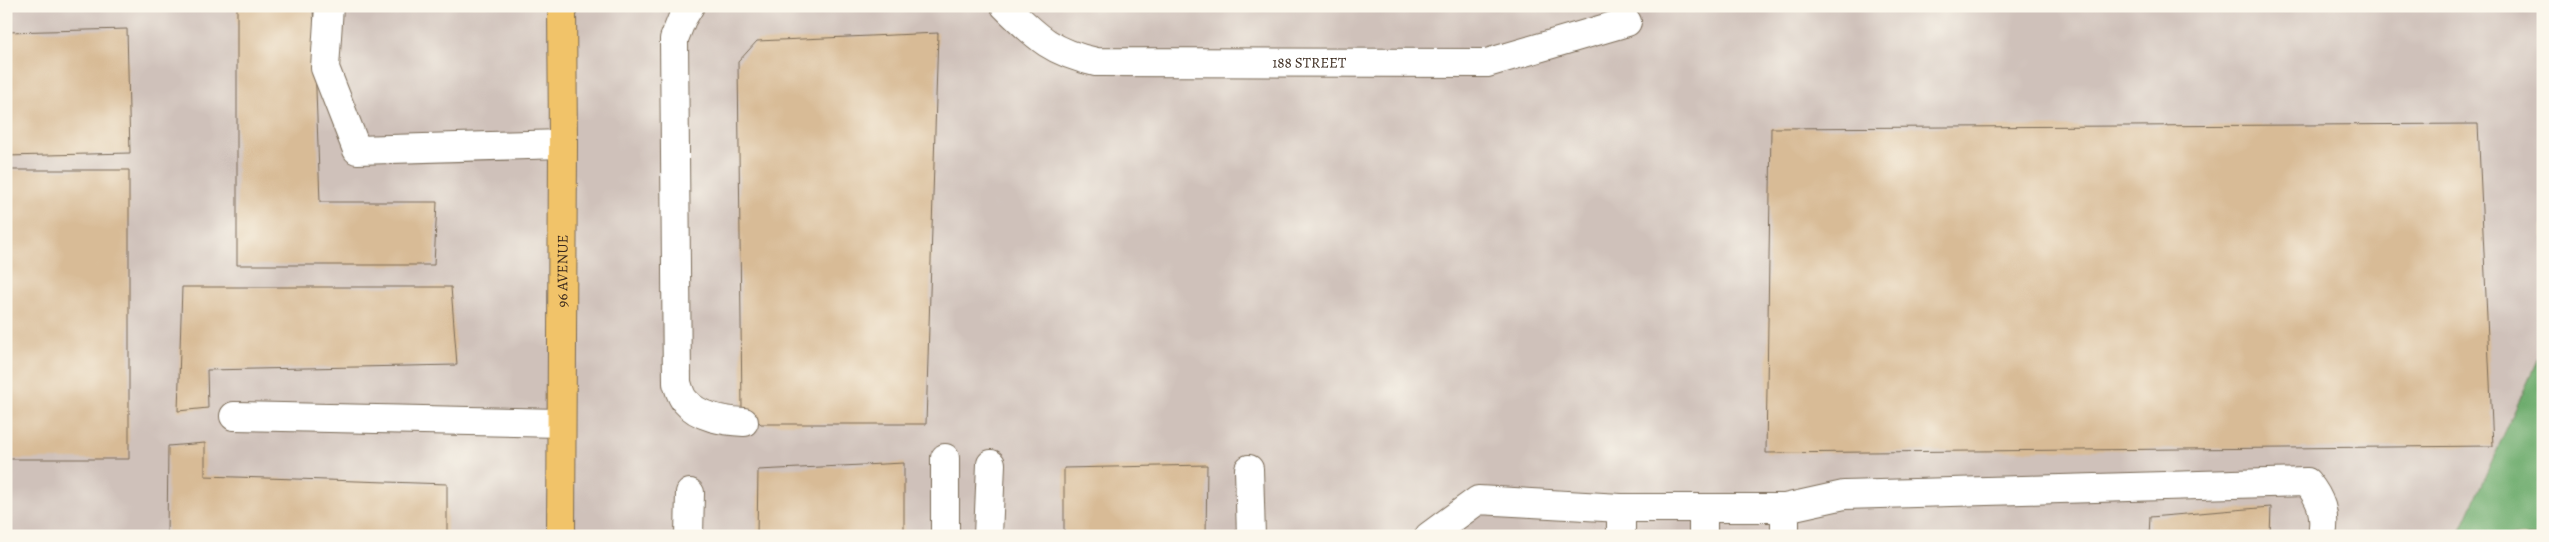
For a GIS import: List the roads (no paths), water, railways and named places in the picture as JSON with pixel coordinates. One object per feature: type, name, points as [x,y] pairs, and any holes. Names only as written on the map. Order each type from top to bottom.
[{"type":"main road","name":"96 AVENUE","points":[[560,536],[563,144],[562,6]]},
{"type":"street","points":[[329,6],[325,68],[357,150],[563,144]]},
{"type":"street","points":[[690,6],[682,19],[674,39],[677,383],[685,402],[698,410],[719,421],[744,422]]},
{"type":"street","name":"188 STREET","points":[[1005,6],[1053,49],[1078,59],[1096,62],[1487,63],[1627,22]]},
{"type":"street","points":[[234,416],[560,423]]},
{"type":"street","points":[[945,458],[945,536]]},
{"type":"street","points":[[988,536],[992,464]]},
{"type":"street","points":[[1249,469],[1251,536]]},
{"type":"street","points":[[1429,536],[1478,500],[1621,508],[1785,508],[1844,495],[2307,482],[2319,497],[2325,519],[2322,536]]},
{"type":"street","points":[[689,536],[690,493]]},
{"type":"street","points":[[1621,508],[1621,536]]},
{"type":"street","points":[[1703,508],[1703,536]]},
{"type":"street","points":[[1785,508],[1785,536]]}]
